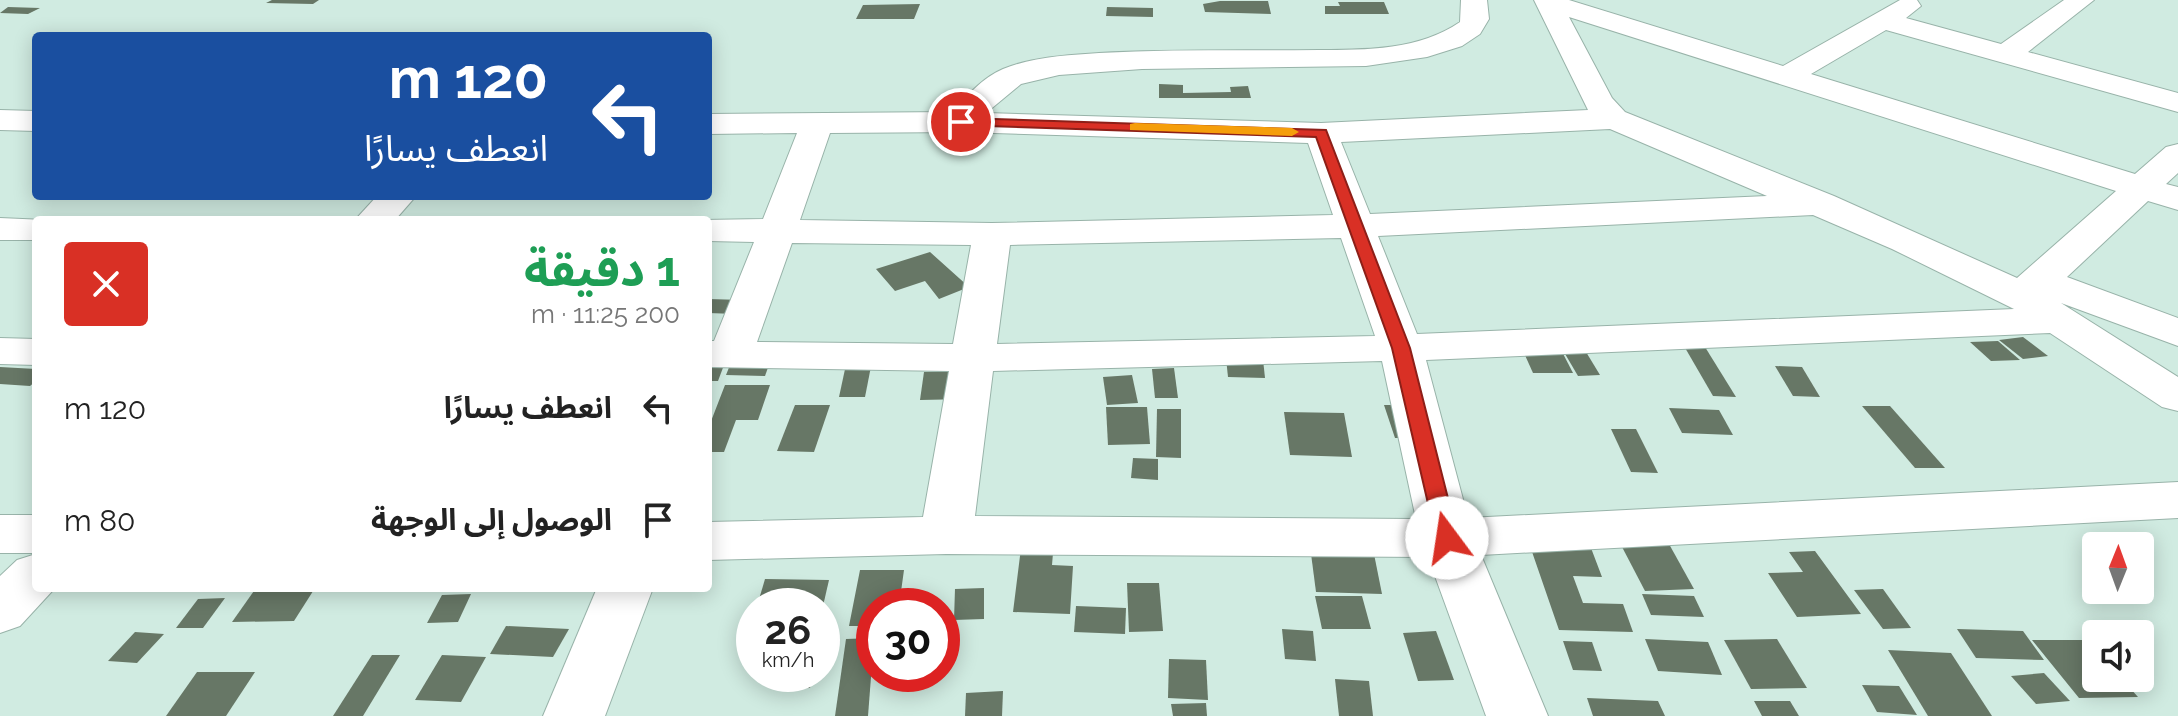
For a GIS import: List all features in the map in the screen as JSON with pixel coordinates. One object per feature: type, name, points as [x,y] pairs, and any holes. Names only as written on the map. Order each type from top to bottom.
[{"type":"street","points":[[961,122],[989,89],[1007,78],[1032,70],[1113,63],[1337,58],[1427,49],[1457,38],[1471,28],[1477,18],[1474,0]]},
{"type":"street","points":[[1787,76],[1916,0]]},
{"type":"street","points":[[2006,54],[2081,0]]},
{"type":"street","points":[[1547,1],[2178,199]]},
{"type":"street","points":[[1547,1],[1598,102],[1614,119],[2030,288],[2178,333]]},
{"type":"street","points":[[1885,21],[2178,103]]},
{"type":"street","points":[[712,124],[961,122],[1321,133],[1614,119]]},
{"type":"street","points":[[0,120],[32,121]]},
{"type":"street","points":[[817,124],[775,230],[720,354],[971,358],[1401,348],[2062,320]]},
{"type":"street","points":[[1321,133],[1401,348],[1447,538],[1517,716]]},
{"type":"street","points":[[2030,288],[2178,154]]},
{"type":"street","points":[[378,216],[394,200]]},
{"type":"street","points":[[712,230],[992,234],[1356,226],[1821,204]]},
{"type":"street","points":[[0,229],[32,229]]},
{"type":"street","points":[[946,535],[992,234]]},
{"type":"street","points":[[2030,288],[2062,320],[2178,397]]},
{"type":"street","points":[[0,351],[32,352]]},
{"type":"street","points":[[712,541],[946,535],[1447,538],[2178,500]]},
{"type":"street","points":[[0,534],[32,534]]},
{"type":"street","points":[[0,611],[32,578]]},
{"type":"street","points":[[574,716],[623,592]]},
{"type":"building","points":[[272,0],[319,0],[313,4],[266,3]]},
{"type":"building","points":[[1268,1],[1271,14],[1205,12],[1203,4]]},
{"type":"building","points":[[1338,2],[1384,2],[1389,14],[1325,14],[1325,6],[1340,6]]},
{"type":"building","points":[[920,4],[914,19],[856,19],[863,5]]},
{"type":"building","points":[[8,7],[40,8],[28,14],[0,13]]},
{"type":"building","points":[[1107,7],[1153,8],[1153,17],[1106,16]]},
{"type":"building","points":[[1159,84],[1183,85],[1183,93],[1231,92],[1230,87],[1248,86],[1251,98],[1159,98]]},
{"type":"building","points":[[930,252],[969,287],[939,299],[925,281],[895,291],[876,269]]},
{"type":"building","points":[[712,299],[743,300],[736,314],[712,313]]},
{"type":"building","points":[[2023,337],[2048,356],[2023,359],[1999,340]]},
{"type":"building","points":[[1998,341],[2020,360],[1991,361],[1970,342]]},
{"type":"building","points":[[1520,344],[1558,344],[1573,373],[1533,373]]},
{"type":"building","points":[[738,345],[776,345],[765,376],[726,375]]},
{"type":"building","points":[[850,346],[875,346],[865,397],[839,397]]},
{"type":"building","points":[[1684,346],[1705,347],[1736,397],[1713,396]]},
{"type":"building","points":[[1561,347],[1583,347],[1600,375],[1578,376]]},
{"type":"building","points":[[1225,349],[1262,350],[1265,378],[1228,377]]},
{"type":"building","points":[[712,365],[724,365],[718,381],[712,381]]},
{"type":"building","points":[[1775,366],[1802,367],[1820,397],[1793,396]]},
{"type":"building","points":[[0,367],[32,369],[30,386],[0,384]]},
{"type":"building","points":[[1174,368],[1178,398],[1155,398],[1152,369]]},
{"type":"building","points":[[970,371],[968,399],[920,400],[924,372]]},
{"type":"building","points":[[1132,375],[1138,403],[1107,405],[1103,377]]},
{"type":"building","points":[[725,385],[770,385],[758,420],[736,420],[724,452],[712,452],[712,419]]},
{"type":"building","points":[[795,405],[830,405],[814,452],[777,451]]},
{"type":"building","points":[[1384,405],[1407,405],[1418,438],[1395,438]]},
{"type":"building","points":[[1862,406],[1890,406],[1945,468],[1915,468]]},
{"type":"building","points":[[1106,407],[1147,407],[1150,444],[1108,445]]},
{"type":"building","points":[[1669,408],[1719,410],[1733,435],[1682,433]]},
{"type":"building","points":[[1157,409],[1181,409],[1181,458],[1156,457]]},
{"type":"building","points":[[1284,412],[1344,413],[1352,457],[1290,455]]},
{"type":"building","points":[[1611,429],[1636,429],[1658,473],[1631,472]]},
{"type":"building","points":[[1133,458],[1158,459],[1158,480],[1131,478]]},
{"type":"building","points":[[1022,540],[1054,541],[1052,565],[1073,566],[1070,614],[1013,612]]},
{"type":"building","points":[[1669,544],[1694,589],[1645,591],[1621,545]]},
{"type":"building","points":[[1310,546],[1373,549],[1382,594],[1316,592]]},
{"type":"building","points":[[1530,546],[1591,548],[1602,577],[1573,576],[1583,603],[1623,604],[1633,632],[1559,630]]},
{"type":"building","points":[[1815,551],[1861,614],[1797,617],[1768,573],[1803,572],[1789,552]]},
{"type":"building","points":[[860,570],[904,570],[902,588],[856,588]]},
{"type":"building","points":[[765,579],[829,580],[827,588],[762,588]]},
{"type":"building","points":[[1127,583],[1159,583],[1163,631],[1129,632]]},
{"type":"building","points":[[984,588],[984,619],[960,620],[960,589]]},
{"type":"building","points":[[1883,589],[1911,628],[1883,629],[1854,590]]},
{"type":"building","points":[[856,590],[856,626],[849,626]]},
{"type":"building","points":[[253,592],[312,592],[294,621],[232,622]]},
{"type":"building","points":[[471,594],[458,622],[427,623],[442,595]]},
{"type":"building","points":[[1642,594],[1694,596],[1704,617],[1651,615]]},
{"type":"building","points":[[1315,596],[1362,596],[1371,629],[1322,629]]},
{"type":"building","points":[[225,598],[203,628],[176,628],[198,599]]},
{"type":"building","points":[[1076,606],[1126,608],[1125,634],[1074,632]]},
{"type":"building","points":[[506,626],[569,629],[553,657],[490,654]]},
{"type":"building","points":[[1282,629],[1313,631],[1316,661],[1285,659]]},
{"type":"building","points":[[1957,629],[2023,631],[2044,660],[1976,658]]},
{"type":"building","points":[[1436,631],[1454,680],[1418,681],[1403,633]]},
{"type":"building","points":[[135,632],[164,634],[137,663],[108,661]]},
{"type":"building","points":[[846,639],[856,639],[856,692],[870,692],[868,716],[835,716]]},
{"type":"building","points":[[1645,639],[1708,642],[1722,675],[1658,671]]},
{"type":"building","points":[[1777,639],[1807,688],[1751,689],[1724,640]]},
{"type":"building","points":[[2032,640],[2082,640],[2082,692],[2134,692],[2138,697],[2079,698]]},
{"type":"building","points":[[1563,641],[1592,642],[1602,671],[1573,670]]},
{"type":"building","points":[[1888,650],[1951,653],[1992,716],[1928,716]]},
{"type":"building","points":[[372,655],[400,655],[363,716],[333,716]]},
{"type":"building","points":[[442,655],[486,657],[461,702],[415,700]]},
{"type":"building","points":[[1169,659],[1206,660],[1208,700],[1168,698]]},
{"type":"building","points":[[197,672],[255,672],[226,716],[166,716]]},
{"type":"building","points":[[2044,673],[2070,701],[2036,704],[2011,676]]},
{"type":"building","points":[[1335,679],[1369,681],[1373,716],[1339,716]]},
{"type":"building","points":[[1862,685],[1899,686],[1917,715],[1877,712]]},
{"type":"building","points":[[1003,691],[1002,716],[965,716],[966,693]]},
{"type":"building","points":[[1587,698],[1658,701],[1665,716],[1593,716]]},
{"type":"building","points":[[1754,701],[1790,701],[1799,716],[1762,716]]},
{"type":"building","points":[[1206,703],[1207,716],[1173,716],[1171,704]]},
{"type":"slow traffic","points":[[1135,127],[1292,132]]},
{"type":"route","points":[[961,122],[1321,133],[1401,348],[1447,538]]}]
